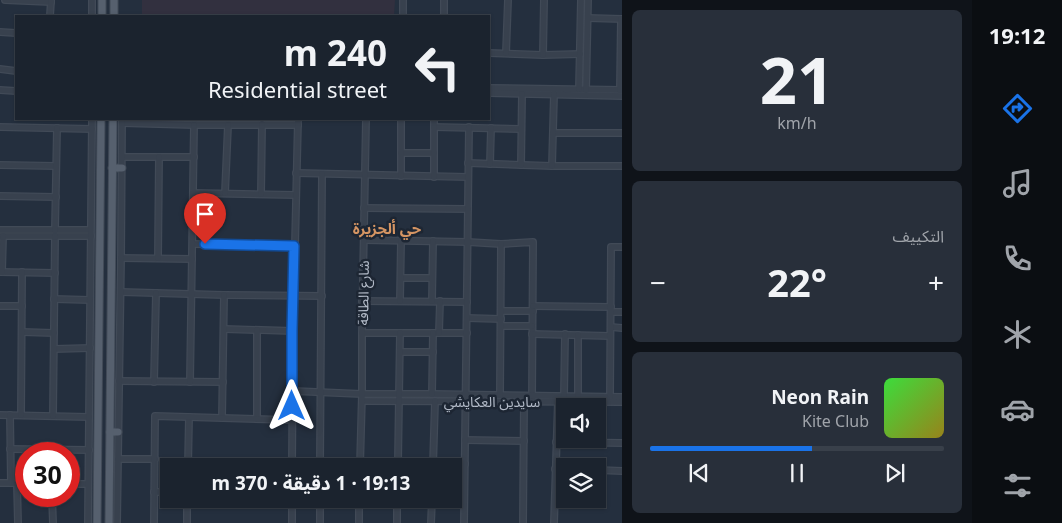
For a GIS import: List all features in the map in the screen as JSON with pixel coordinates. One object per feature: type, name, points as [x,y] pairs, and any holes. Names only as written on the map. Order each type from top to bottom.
[{"type":"main road","points":[[102,0],[102,15]]},
{"type":"main road","points":[[114,0],[114,15]]},
{"type":"main road","points":[[97,523],[101,120]]},
{"type":"main road","points":[[109,523],[113,120]]},
{"type":"main road","points":[[112,168],[122,168]]},
{"type":"main road","points":[[100,205],[102,208],[107,209],[111,204]]},
{"type":"main road","points":[[100,234],[102,230],[106,229],[111,232]]},
{"type":"main road","points":[[110,432],[118,432]]},
{"type":"street","points":[[5,0],[51,1],[50,15]]},
{"type":"street","points":[[92,0],[92,15]]},
{"type":"street","points":[[403,15],[404,0]]},
{"type":"street","points":[[444,0],[444,15]]},
{"type":"street","points":[[506,53],[508,0]]},
{"type":"street","points":[[542,55],[544,0]]},
{"type":"street","points":[[579,89],[581,0]]},
{"type":"street","points":[[586,90],[588,0]]},
{"type":"street","points":[[588,18],[622,19],[621,92]]},
{"type":"street","points":[[0,32],[15,34]]},
{"type":"street","points":[[490,53],[580,54]]},
{"type":"street","points":[[0,69],[15,70]]},
{"type":"street","points":[[490,88],[500,91]]},
{"type":"street","points":[[490,93],[579,89],[621,92]]},
{"type":"street","points":[[0,90],[15,91]]},
{"type":"street","points":[[508,91],[522,94],[621,92]]},
{"type":"street","points":[[521,165],[522,94]]},
{"type":"street","points":[[552,166],[554,94]]},
{"type":"street","points":[[88,523],[92,120]]},
{"type":"street","name":"شارع الطاقة","points":[[360,458],[366,120]]},
{"type":"street","points":[[401,120],[401,176]]},
{"type":"street","points":[[434,120],[434,177]]},
{"type":"street","points":[[117,523],[122,258],[122,121],[194,125],[208,122],[228,125],[298,122],[292,331],[292,458]]},
{"type":"street","points":[[261,194],[262,124]]},
{"type":"street","points":[[190,382],[194,125]]},
{"type":"street","points":[[225,193],[228,125]]},
{"type":"street","points":[[0,127],[92,128]]},
{"type":"street","points":[[434,127],[521,129]]},
{"type":"street","points":[[464,523],[469,127]]},
{"type":"street","points":[[53,416],[57,128]]},
{"type":"street","points":[[490,128],[490,164]]},
{"type":"street","points":[[553,133],[622,134]]},
{"type":"street","points":[[401,153],[434,153]]},
{"type":"street","points":[[122,157],[194,157]]},
{"type":"street","points":[[158,258],[159,157]]},
{"type":"street","points":[[468,164],[622,166]]},
{"type":"street","points":[[0,165],[56,166]]},
{"type":"street","points":[[296,173],[468,177]]},
{"type":"street","points":[[320,458],[322,174]]},
{"type":"street","points":[[193,193],[296,195]]},
{"type":"street","points":[[0,196],[56,197]]},
{"type":"street","points":[[364,208],[468,209]]},
{"type":"street","points":[[0,230],[90,233]]},
{"type":"street","points":[[55,233],[1,236],[1,272],[55,273]]},
{"type":"street","points":[[364,240],[501,244],[533,242],[532,398]]},
{"type":"street","points":[[400,301],[401,240]]},
{"type":"street","points":[[432,241],[432,301]]},
{"type":"street","points":[[192,244],[294,246]]},
{"type":"street","points":[[500,395],[501,244]]},
{"type":"street","points":[[610,397],[611,247],[622,247]]},
{"type":"street","points":[[122,258],[192,259]]},
{"type":"street","points":[[90,267],[100,267]]},
{"type":"street","points":[[21,415],[22,272]]},
{"type":"street","points":[[401,278],[432,278]]},
{"type":"street","points":[[121,292],[322,296]]},
{"type":"street","points":[[154,382],[156,293]]},
{"type":"street","points":[[222,418],[224,295]]},
{"type":"street","points":[[54,300],[90,300]]},
{"type":"street","points":[[362,301],[467,302]]},
{"type":"street","points":[[432,394],[432,352],[440,301]]},
{"type":"street","points":[[0,306],[22,306]]},
{"type":"street","points":[[501,311],[533,309],[611,310],[622,312]]},
{"type":"street","points":[[467,318],[532,326]]},
{"type":"street","points":[[610,328],[622,328]]},
{"type":"street","points":[[224,329],[292,331]]},
{"type":"street","points":[[257,330],[257,419]]},
{"type":"street","points":[[22,332],[54,333]]},
{"type":"street","points":[[398,458],[400,333]]},
{"type":"street","points":[[362,334],[467,333]]},
{"type":"street","points":[[532,334],[610,336]]},
{"type":"street","points":[[564,396],[565,334]]},
{"type":"street","points":[[578,335],[578,397]]},
{"type":"street","points":[[54,349],[90,348]]},
{"type":"street","points":[[400,352],[432,352]]},
{"type":"street","points":[[119,381],[223,382]]},
{"type":"street","name":"سايدين العكايشي","points":[[293,391],[321,392],[362,398],[399,398],[435,401],[500,395],[556,401]]},
{"type":"street","name":"سايدين العكايشي","points":[[399,398],[432,394],[524,401],[532,398],[564,396],[589,398]]},
{"type":"street","name":"سايدين العكايشي","points":[[605,398],[622,397]]},
{"type":"street","name":"سايدين العكايشي","points":[[606,400],[622,402]]},
{"type":"street","points":[[433,458],[435,401]]},
{"type":"street","points":[[522,523],[524,401]]},
{"type":"street","points":[[0,415],[89,417]]},
{"type":"street","points":[[10,415],[10,449],[18,523]]},
{"type":"street","points":[[154,523],[155,416],[292,420]]},
{"type":"street","points":[[188,458],[189,417]]},
{"type":"street","points":[[465,440],[524,441]]},
{"type":"street","points":[[554,523],[556,442]]},
{"type":"street","points":[[606,443],[622,443]]},
{"type":"street","points":[[10,449],[89,450]]},
{"type":"street","points":[[118,459],[155,459]]},
{"type":"street","points":[[606,470],[622,471]]},
{"type":"street","points":[[0,483],[14,483]]},
{"type":"street","points":[[80,484],[88,484]]},
{"type":"street","points":[[154,492],[160,492]]},
{"type":"street","points":[[52,507],[53,523]]},
{"type":"street","points":[[187,508],[187,523]]},
{"type":"street","points":[[292,508],[292,523]]},
{"type":"street","points":[[320,508],[320,523]]},
{"type":"street","points":[[359,508],[359,523]]},
{"type":"street","points":[[397,508],[397,523]]},
{"type":"street","points":[[431,523],[432,508]]},
{"type":"shaded area","points":[[142,0],[395,0],[394,15],[142,15]]},
{"type":"district","name":"حي ألجزيرة","points":[[387,228]]},
{"type":"route","points":[[205,244],[294,246],[292,406]]}]
